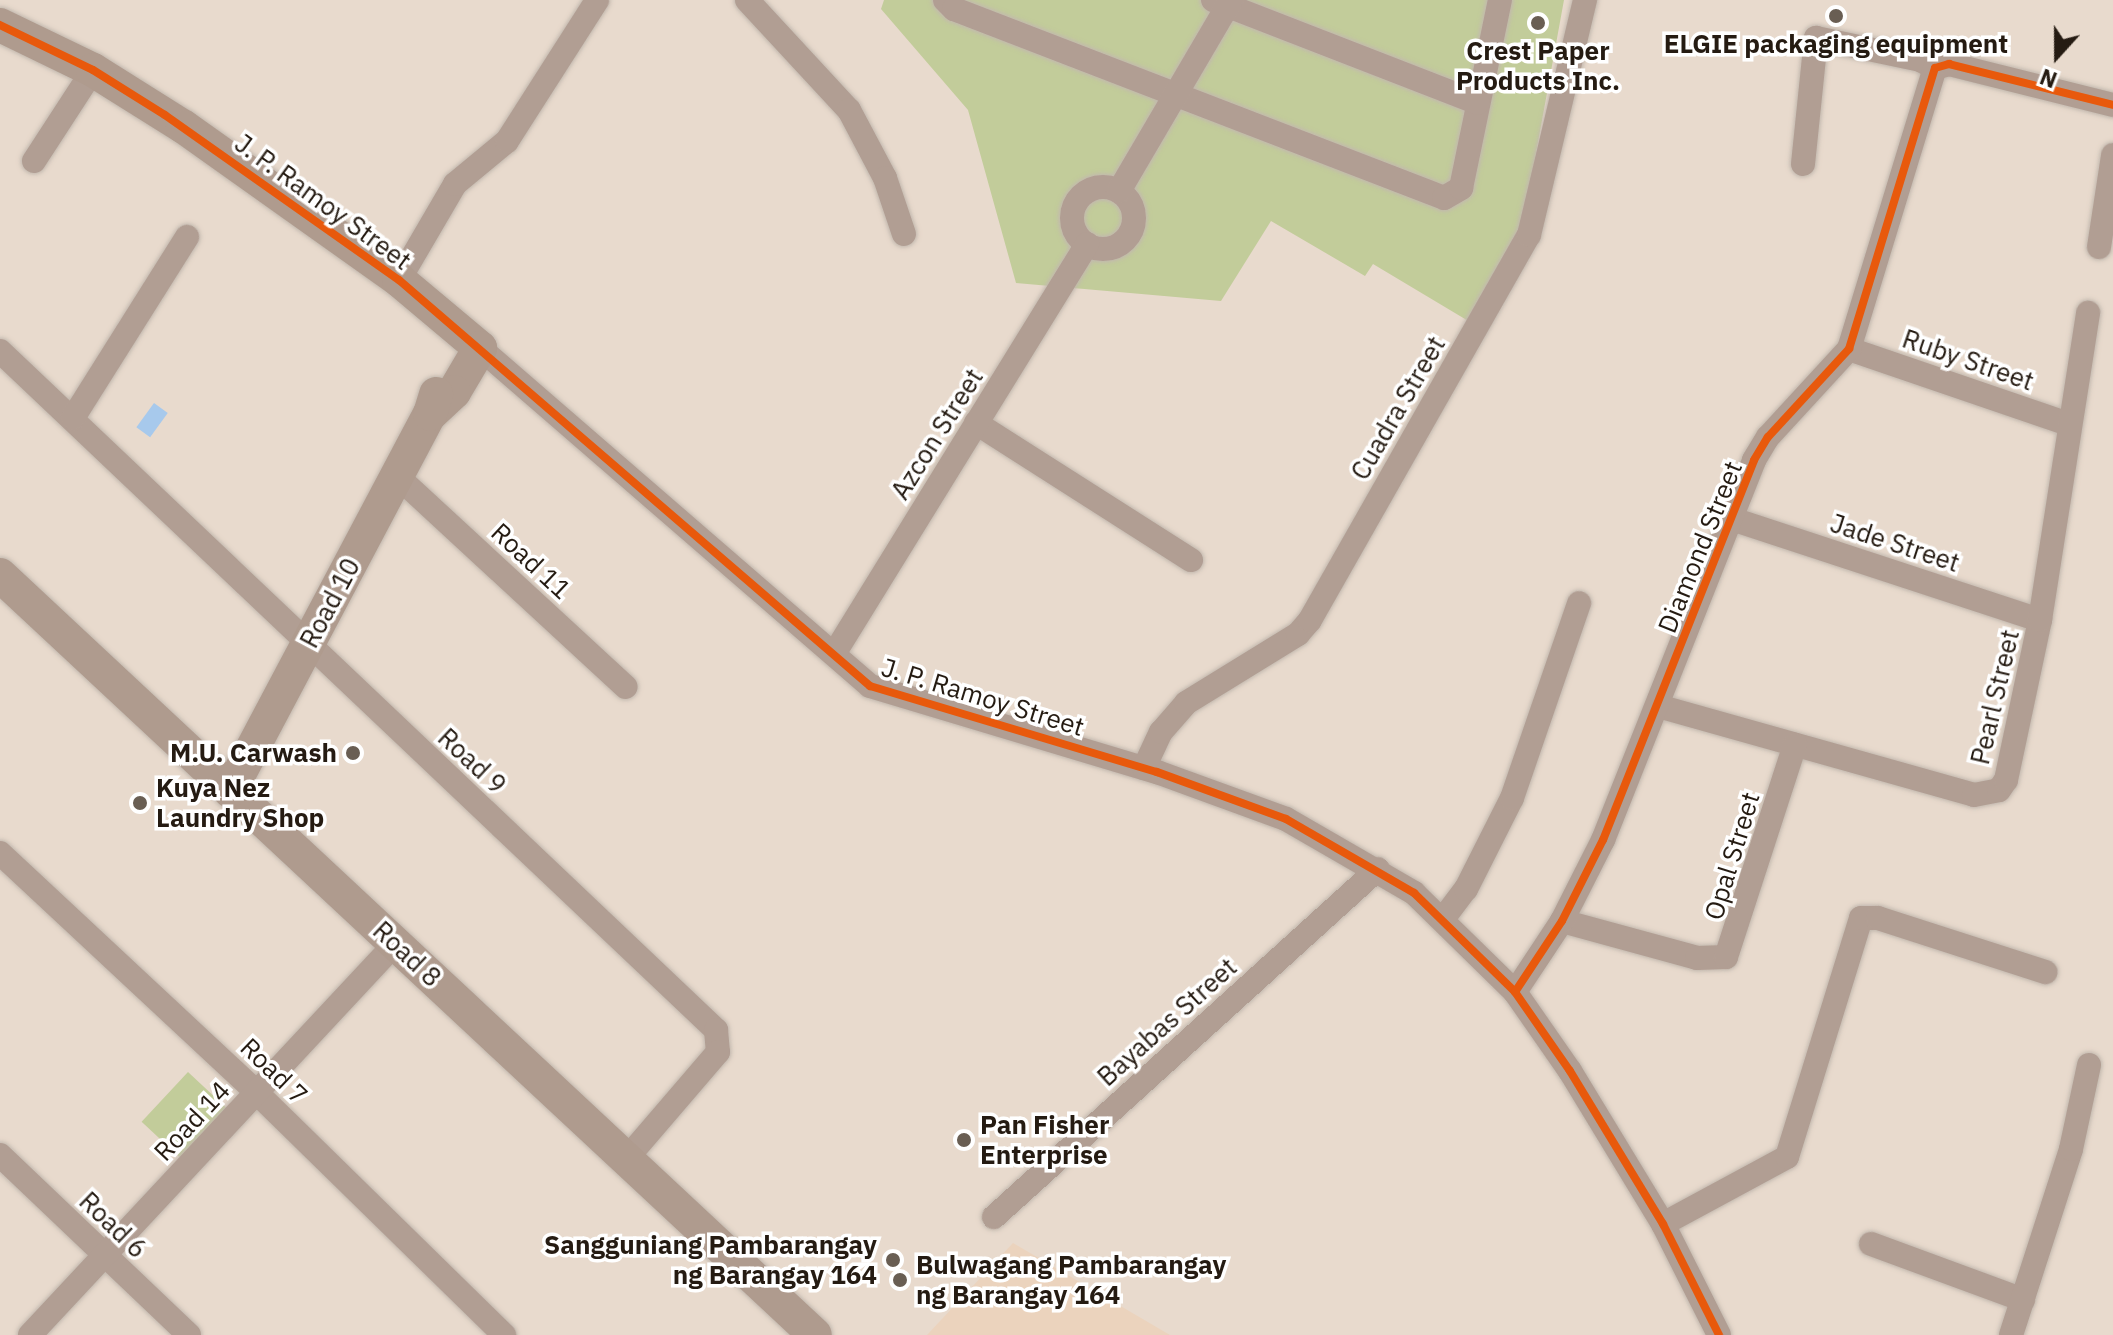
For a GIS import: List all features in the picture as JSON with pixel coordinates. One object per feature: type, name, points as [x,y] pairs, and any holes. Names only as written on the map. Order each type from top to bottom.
[{"type":"street","points":[[399,280],[455,184],[507,141],[597,0]]},
{"type":"street","points":[[747,0],[849,110],[885,178],[904,234]]},
{"type":"street","points":[[945,0],[954,9],[1444,198],[1461,188],[1500,0]]},
{"type":"street","name":"Cuadra Street","points":[[1144,768],[1161,732],[1186,703],[1298,634],[1325,594],[1529,235],[1585,0]]},
{"type":"street","points":[[1119,191],[1177,96],[1224,2],[1478,103]]},
{"type":"street","name":"J. P. Ramoy Street","points":[[0,25],[93,70],[184,127],[399,280],[870,686],[890,695],[1144,768],[1286,819],[1378,869],[1443,919],[1515,992],[1663,1224],[1716,1334]]},
{"type":"street","points":[[1803,164],[1816,38],[1920,60],[1935,68],[1949,64],[2113,105]]},
{"type":"street","name":"Diamond Street","points":[[1515,992],[1562,921],[1658,706],[1768,437],[1849,349],[1935,68]]},
{"type":"street","points":[[34,161],[93,70]]},
{"type":"street","points":[[2099,247],[2113,155]]},
{"type":"street","points":[[1099,187],[1119,191],[1132,208],[1132,229],[1107,248],[1087,244],[1072,217],[1079,197],[1099,187]]},
{"type":"street","points":[[73,418],[187,237]]},
{"type":"street","name":"Azcon Street","points":[[834,654],[1087,244]]},
{"type":"street","name":"Pearl Street","points":[[1658,706],[1974,795],[1999,790],[2006,780],[2040,620],[2068,424],[2088,313]]},
{"type":"street","name":"Road 10","points":[[230,791],[430,414],[454,392],[473,341]]},
{"type":"street","name":"Ruby Street","points":[[1849,349],[2068,424]]},
{"type":"street","name":"Road 9","points":[[0,351],[716,1030],[718,1052],[627,1158]]},
{"type":"street","points":[[976,423],[1191,560]]},
{"type":"street","name":"Road 11","points":[[397,476],[626,687]]},
{"type":"street","name":"Jade Street","points":[[1732,519],[2040,620]]},
{"type":"street","name":"Road 8","points":[[0,574],[627,1158],[797,1329]]},
{"type":"street","points":[[1443,919],[1466,889],[1512,798],[1579,603]]},
{"type":"street","name":"Opal Street","points":[[1562,921],[1697,958],[1726,957],[1795,745]]},
{"type":"street","name":"Road 7","points":[[0,853],[257,1093],[504,1335]]},
{"type":"street","name":"Bayabas Street","points":[[994,1217],[1378,869]]},
{"type":"street","points":[[1663,1224],[1787,1157],[1861,918],[2045,972]]},
{"type":"street","name":"Road 14","points":[[30,1335],[395,944]]},
{"type":"street","points":[[2011,1335],[2071,1149],[2089,1065]]},
{"type":"street","name":"Road 6","points":[[0,1155],[189,1335]]},
{"type":"street","points":[[1871,1244],[2023,1300]]},
{"type":"shaded area","points":[[1013,1243],[1170,1335],[927,1335]]},
{"type":"green space","points":[[884,0],[1564,0],[1524,219],[1470,322],[1373,264],[1365,276],[1271,221],[1221,301],[1016,283],[968,110],[881,9]]},
{"type":"green space","points":[[188,1072],[229,1110],[183,1160],[142,1122]]},
{"type":"water","points":[[154,403],[168,413],[150,437],[136,427]]},
{"type":"cycle path","points":[[0,25],[93,70],[165,115],[399,280],[870,686],[1157,772],[1286,819],[1414,893],[1515,992],[1570,1071],[1663,1224],[1719,1335]]},
{"type":"cycle path","points":[[1515,992],[1562,921],[1603,840],[1754,460],[1768,437],[1849,349],[1935,68],[1949,64],[2113,105]]},
{"type":"place","name":"ELGIE packaging equipment","points":[[1836,16]]},
{"type":"place","name":"Crest Paper Products Inc.","points":[[1538,23]]},
{"type":"place","name":"M.U. Carwash","points":[[353,753]]},
{"type":"place","name":"Kuya Nez Laundry Shop","points":[[140,803]]},
{"type":"place","name":"Pan Fisher Enterprise","points":[[964,1140]]},
{"type":"place","name":"Sangguniang Pambarangay ng Barangay 164","points":[[893,1260]]},
{"type":"place","name":"Bulwagang Pambarangay ng Barangay 164","points":[[900,1280]]}]
